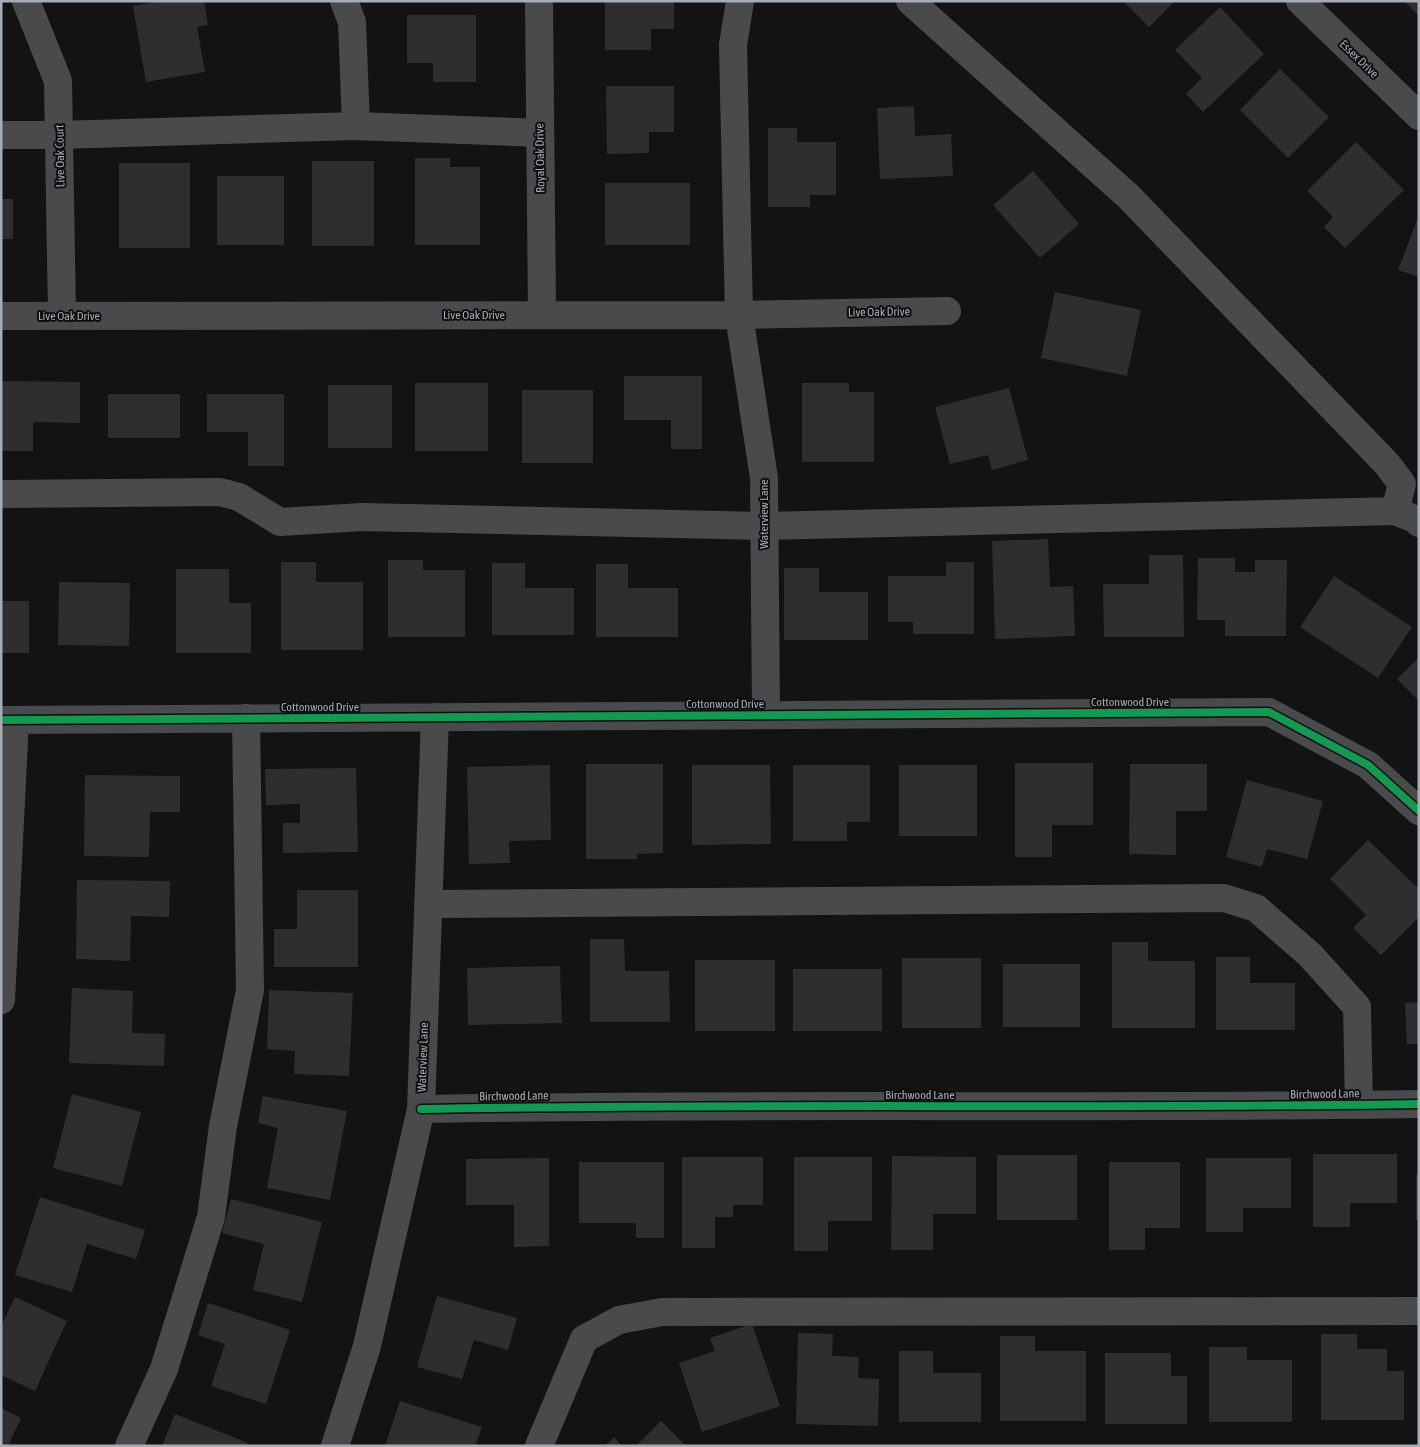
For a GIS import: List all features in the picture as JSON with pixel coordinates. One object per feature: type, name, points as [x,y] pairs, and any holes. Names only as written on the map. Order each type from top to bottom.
[{"type":"street","name":"Live Oak Court","points":[[26,1],[58,81],[62,316]]},
{"type":"street","points":[[344,1],[352,22],[356,126]]},
{"type":"street","name":"Royal Oak Drive","points":[[539,1],[542,314]]},
{"type":"street","name":"Waterview Lane","points":[[740,1],[733,45],[739,315],[764,478],[766,715]]},
{"type":"street","points":[[910,1],[1128,196],[1388,464],[1402,484],[1395,511]]},
{"type":"street","name":"Essex Drive","points":[[1300,1],[1419,116]]},
{"type":"street","points":[[1,135],[356,126],[540,133]]},
{"type":"street","name":"Live Oak Drive","points":[[1,316],[739,315],[947,310]]},
{"type":"street","points":[[1,494],[220,492],[239,497],[280,522],[362,517],[764,526],[1395,511],[1415,519],[1419,523]]},
{"type":"street","name":"Cottonwood Drive","points":[[8,720],[1269,712],[1368,765],[1419,811]]},
{"type":"street","name":"Waterview Lane","points":[[335,1446],[367,1346],[421,1109],[435,717]]},
{"type":"street","points":[[129,1446],[164,1369],[211,1217],[223,1126],[250,990],[246,718]]},
{"type":"street","points":[[1,1000],[8,720]]},
{"type":"street","points":[[428,904],[1224,898],[1256,908],[1310,955],[1357,1007],[1359,1105]]},
{"type":"street","name":"Birchwood Lane","points":[[421,1109],[618,1106],[1261,1106],[1419,1104]]},
{"type":"street","points":[[539,1446],[584,1340],[619,1320],[662,1312],[1419,1311]]},
{"type":"building","points":[[160,1],[204,1],[208,25],[197,27],[205,72],[146,82],[133,6]]},
{"type":"building","points":[[605,1],[674,1],[674,29],[651,29],[651,50],[605,50]]},
{"type":"building","points":[[1123,1],[1175,1],[1149,27]]},
{"type":"building","points":[[1404,1],[1419,1],[1419,16]]},
{"type":"building","points":[[1220,7],[1264,54],[1203,112],[1186,94],[1202,78],[1175,50]]},
{"type":"building","points":[[407,15],[476,15],[476,82],[433,82],[433,63],[407,63]]},
{"type":"building","points":[[1280,69],[1329,117],[1288,158],[1240,110]]},
{"type":"building","points":[[606,86],[674,86],[674,132],[649,132],[649,153],[607,154]]},
{"type":"building","points":[[914,106],[915,136],[951,134],[953,176],[880,179],[877,108]]},
{"type":"building","points":[[768,128],[797,128],[797,142],[836,142],[836,195],[810,195],[810,207],[768,207]]},
{"type":"building","points":[[1356,142],[1404,190],[1345,248],[1324,227],[1333,217],[1307,191]]},
{"type":"building","points":[[415,158],[450,158],[450,167],[480,167],[480,245],[415,245]]},
{"type":"building","points":[[312,161],[374,161],[374,246],[312,246]]},
{"type":"building","points":[[119,163],[190,163],[190,248],[119,248]]},
{"type":"building","points":[[1033,171],[1079,224],[1040,258],[993,205]]},
{"type":"building","points":[[217,176],[284,176],[284,245],[217,245]]},
{"type":"building","points":[[605,183],[690,183],[690,245],[605,245]]},
{"type":"building","points":[[1,199],[13,199],[13,239],[1,239]]},
{"type":"building","points":[[1419,215],[1419,277],[1398,270]]},
{"type":"building","points":[[1055,292],[1141,310],[1127,376],[1041,358]]},
{"type":"building","points":[[624,376],[702,376],[702,449],[671,449],[671,420],[624,420]]},
{"type":"building","points":[[1,381],[80,382],[80,423],[33,422],[33,451],[1,451]]},
{"type":"building","points":[[415,383],[488,383],[488,451],[415,451]]},
{"type":"building","points":[[802,383],[849,383],[849,392],[874,392],[874,462],[802,462]]},
{"type":"building","points":[[328,385],[392,385],[392,448],[328,448]]},
{"type":"building","points":[[1009,388],[1028,460],[992,470],[988,455],[950,464],[935,407]]},
{"type":"building","points":[[522,390],[593,390],[593,463],[522,463]]},
{"type":"building","points":[[108,394],[180,394],[180,438],[108,438]]},
{"type":"building","points":[[207,394],[284,394],[284,466],[248,466],[248,432],[207,432]]},
{"type":"building","points":[[1048,539],[1050,587],[1073,586],[1075,636],[995,639],[992,541]]},
{"type":"building","points":[[1149,555],[1183,555],[1184,637],[1104,637],[1103,584],[1149,584]]},
{"type":"building","points":[[1198,558],[1235,558],[1235,572],[1255,572],[1255,560],[1287,560],[1286,636],[1225,636],[1225,620],[1197,620]]},
{"type":"building","points":[[388,560],[423,560],[423,570],[465,570],[465,637],[388,637]]},
{"type":"building","points":[[281,562],[316,562],[316,582],[363,582],[363,650],[281,650]]},
{"type":"building","points":[[946,562],[974,562],[974,634],[913,634],[913,622],[888,622],[888,576],[946,576]]},
{"type":"building","points":[[492,563],[525,563],[525,588],[574,588],[574,635],[492,635]]},
{"type":"building","points":[[596,564],[628,564],[628,588],[678,588],[678,637],[596,637]]},
{"type":"building","points":[[784,568],[819,568],[819,592],[868,592],[868,640],[784,640]]},
{"type":"building","points":[[176,569],[229,569],[229,603],[251,603],[251,653],[176,653]]},
{"type":"building","points":[[1334,576],[1412,627],[1378,678],[1300,627]]},
{"type":"building","points":[[59,582],[130,583],[129,646],[58,645]]},
{"type":"building","points":[[1,601],[29,601],[29,653],[1,653]]},
{"type":"building","points":[[1419,657],[1419,701],[1397,679]]},
{"type":"building","points":[[1015,763],[1093,763],[1093,825],[1052,825],[1052,857],[1015,857]]},
{"type":"building","points":[[586,764],[663,764],[663,853],[637,854],[637,859],[586,859]]},
{"type":"building","points":[[1130,764],[1207,764],[1207,811],[1176,811],[1176,855],[1129,854]]},
{"type":"building","points":[[550,765],[551,840],[509,841],[510,863],[469,864],[467,767]]},
{"type":"building","points":[[692,765],[770,765],[771,844],[692,845]]},
{"type":"building","points":[[793,765],[870,765],[870,822],[847,822],[847,841],[793,841]]},
{"type":"building","points":[[899,765],[977,765],[977,836],[899,836]]},
{"type":"building","points":[[356,768],[358,852],[283,853],[283,823],[300,823],[300,804],[266,805],[265,769]]},
{"type":"building","points":[[85,775],[180,776],[180,812],[150,812],[149,857],[84,856]]},
{"type":"building","points":[[1247,780],[1323,801],[1307,859],[1267,849],[1262,867],[1226,857]]},
{"type":"building","points":[[1368,840],[1419,889],[1419,917],[1381,955],[1353,928],[1366,915],[1330,879]]},
{"type":"building","points":[[77,880],[170,881],[169,917],[131,916],[130,961],[76,959]]},
{"type":"building","points":[[297,890],[358,890],[358,967],[274,967],[274,929],[297,929]]},
{"type":"building","points":[[590,939],[624,939],[625,971],[669,971],[670,1022],[590,1022]]},
{"type":"building","points":[[1112,942],[1148,942],[1148,961],[1195,961],[1195,1028],[1112,1028]]},
{"type":"building","points":[[1216,957],[1250,957],[1250,983],[1295,983],[1295,1030],[1216,1030]]},
{"type":"building","points":[[902,958],[981,958],[981,1028],[902,1028]]},
{"type":"building","points":[[695,960],[775,960],[775,1031],[695,1031]]},
{"type":"building","points":[[1003,964],[1080,964],[1080,1027],[1003,1027]]},
{"type":"building","points":[[560,966],[562,1023],[468,1025],[467,968]]},
{"type":"building","points":[[793,969],[882,969],[882,1031],[793,1031]]},
{"type":"building","points":[[72,988],[133,991],[132,1033],[165,1034],[164,1066],[69,1063]]},
{"type":"building","points":[[269,990],[353,993],[349,1076],[294,1074],[295,1051],[267,1049]]},
{"type":"building","points":[[1419,1002],[1419,1044],[1407,1044],[1405,1003]]},
{"type":"building","points":[[72,1094],[141,1112],[122,1186],[53,1168]]},
{"type":"building","points":[[263,1096],[347,1111],[330,1200],[267,1188],[278,1128],[258,1123]]},
{"type":"building","points":[[1313,1154],[1397,1154],[1397,1203],[1350,1203],[1350,1227],[1313,1227]]},
{"type":"building","points":[[997,1155],[1077,1155],[1077,1220],[997,1220]]},
{"type":"building","points":[[892,1156],[976,1157],[976,1214],[933,1214],[933,1250],[891,1250]]},
{"type":"building","points":[[682,1157],[763,1157],[763,1205],[733,1205],[733,1217],[715,1217],[715,1248],[682,1248]]},
{"type":"building","points":[[794,1157],[872,1157],[872,1221],[828,1221],[828,1251],[794,1251]]},
{"type":"building","points":[[549,1158],[549,1246],[514,1247],[514,1205],[466,1205],[466,1159]]},
{"type":"building","points":[[1206,1158],[1291,1158],[1291,1208],[1243,1208],[1243,1232],[1206,1232]]},
{"type":"building","points":[[579,1162],[664,1162],[664,1238],[636,1238],[636,1223],[579,1223]]},
{"type":"building","points":[[1109,1162],[1180,1162],[1180,1228],[1145,1228],[1145,1250],[1109,1250]]},
{"type":"building","points":[[1416,1175],[1419,1175],[1419,1220],[1416,1220]]},
{"type":"building","points":[[40,1197],[145,1230],[136,1259],[87,1244],[72,1292],[15,1275]]},
{"type":"building","points":[[231,1199],[322,1222],[302,1302],[253,1290],[264,1244],[222,1233]]},
{"type":"building","points":[[437,1296],[517,1318],[508,1350],[474,1340],[462,1379],[417,1367]]},
{"type":"building","points":[[15,1297],[67,1321],[35,1391],[1,1375],[1,1326]]},
{"type":"building","points":[[208,1303],[290,1330],[266,1404],[211,1386],[225,1344],[198,1335]]},
{"type":"building","points":[[752,1324],[780,1406],[702,1432],[679,1363],[715,1351],[710,1338]]},
{"type":"building","points":[[798,1333],[833,1334],[832,1356],[859,1357],[858,1378],[879,1379],[878,1426],[796,1424]]},
{"type":"building","points":[[1321,1334],[1357,1334],[1357,1349],[1387,1349],[1387,1371],[1404,1371],[1404,1420],[1321,1420]]},
{"type":"building","points":[[1000,1336],[1035,1336],[1035,1351],[1086,1351],[1086,1421],[1000,1421]]},
{"type":"building","points":[[1209,1347],[1247,1347],[1247,1360],[1292,1360],[1292,1422],[1209,1422]]},
{"type":"building","points":[[899,1351],[933,1351],[933,1373],[981,1373],[981,1422],[899,1422]]},
{"type":"building","points":[[1105,1353],[1171,1353],[1171,1376],[1187,1376],[1187,1424],[1105,1424]]},
{"type":"building","points":[[400,1401],[482,1427],[475,1446],[385,1446]]},
{"type":"building","points":[[1,1408],[21,1418],[8,1446],[1,1446]]},
{"type":"building","points":[[175,1414],[248,1443],[247,1446],[162,1446]]},
{"type":"building","points":[[661,1421],[686,1446],[636,1446]]},
{"type":"building","points":[[614,1437],[622,1446],[605,1446]]},
{"type":"cycle path","points":[[1,720],[1269,712],[1368,765],[1419,811]]},
{"type":"cycle path","points":[[421,1109],[670,1106],[1419,1104]]}]
